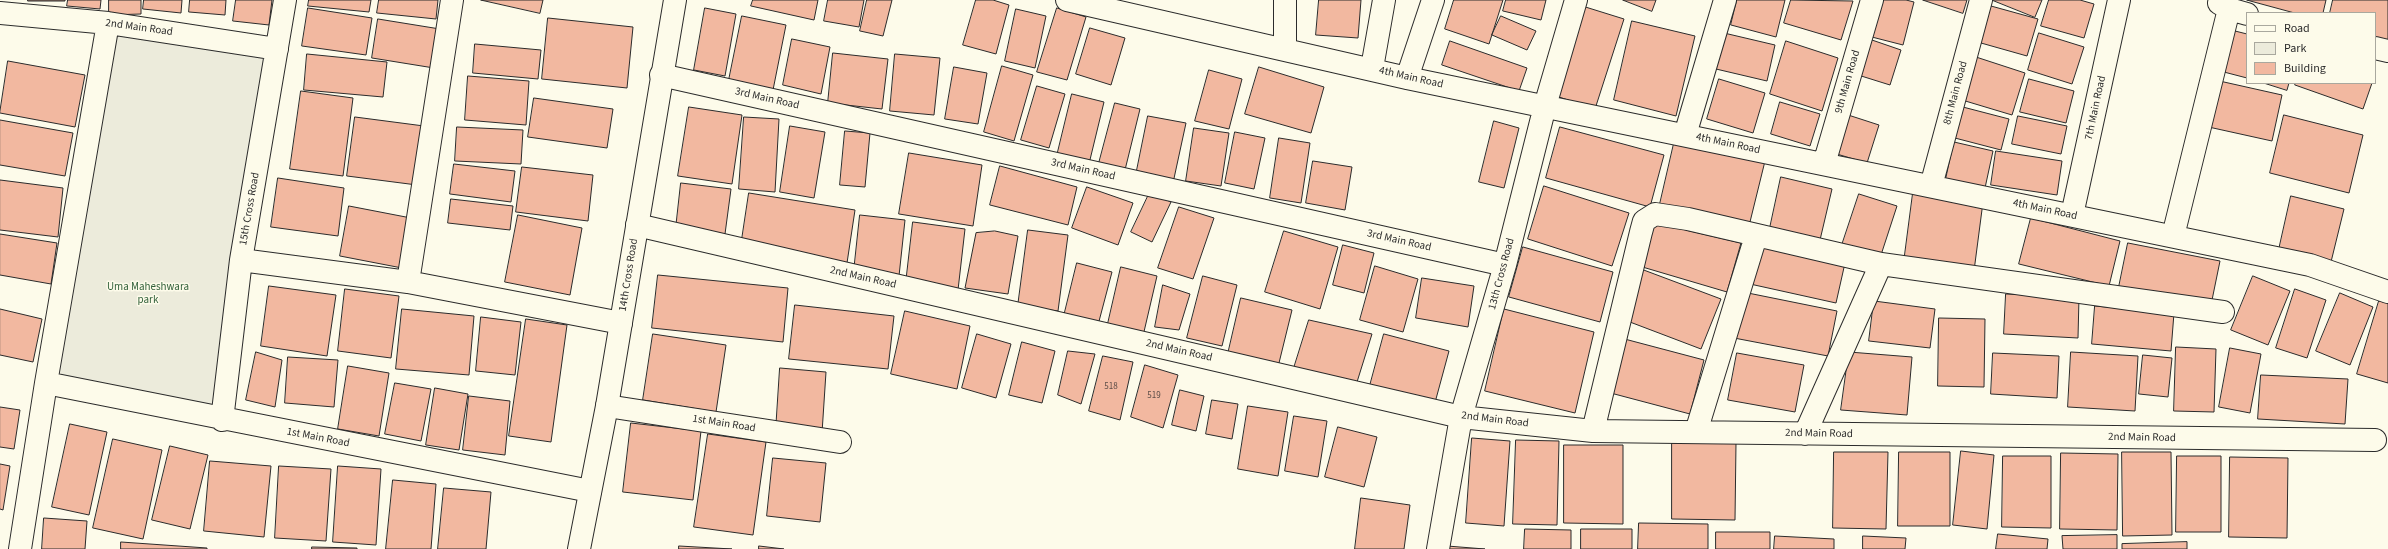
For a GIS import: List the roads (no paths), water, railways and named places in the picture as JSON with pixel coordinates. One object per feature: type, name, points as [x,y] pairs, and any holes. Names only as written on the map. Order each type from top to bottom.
[{"type":"street","name":"15th Cross Road","points":[[222,420],[241,260],[285,0]]},
{"type":"street","points":[[408,282],[452,0]]},
{"type":"street","name":"14th Cross Road","points":[[579,549],[607,406],[661,75],[675,0]]},
{"type":"street","name":"4th Main Road","points":[[1067,0],[1115,5],[1285,49],[1372,68],[1407,78],[2310,265],[2388,292]]},
{"type":"street","points":[[1285,0],[1285,49]]},
{"type":"street","points":[[1372,68],[1384,0]]},
{"type":"street","points":[[1407,78],[1433,0]]},
{"type":"street","name":"13th Cross Road","points":[[1438,549],[1461,417],[1505,265],[1545,106],[1576,0]]},
{"type":"street","points":[[1685,135],[1725,0]]},
{"type":"street","name":"9th Main Road","points":[[1824,164],[1872,0]]},
{"type":"street","name":"8th Main Road","points":[[1931,186],[1981,0]]},
{"type":"street","name":"7th Main Road","points":[[2072,215],[2120,0]]},
{"type":"street","points":[[2173,236],[2232,8]]},
{"type":"street","name":"2nd Main Road","points":[[0,13],[108,23],[277,49]]},
{"type":"street","points":[[20,549],[46,383],[108,23]]},
{"type":"street","points":[[2376,48],[2388,51]]},
{"type":"street","name":"3rd Main Road","points":[[661,75],[1505,265]]},
{"type":"street","points":[[1593,431],[1644,221],[1655,214],[1670,216],[1881,264],[2223,312]]},
{"type":"street","name":"2nd Main Road","points":[[637,226],[1461,417],[1593,431],[2375,440]]},
{"type":"street","points":[[1696,432],[1756,236]]},
{"type":"street","points":[[241,260],[408,282],[621,323]]},
{"type":"street","points":[[1805,434],[1881,264]]},
{"type":"street","name":"1st Main Road","points":[[46,383],[222,420],[590,492]]},
{"type":"street","name":"1st Main Road","points":[[607,406],[840,442]]},
{"type":"park label","name":"Uma Maheshwara park","points":[[148,294]]}]
